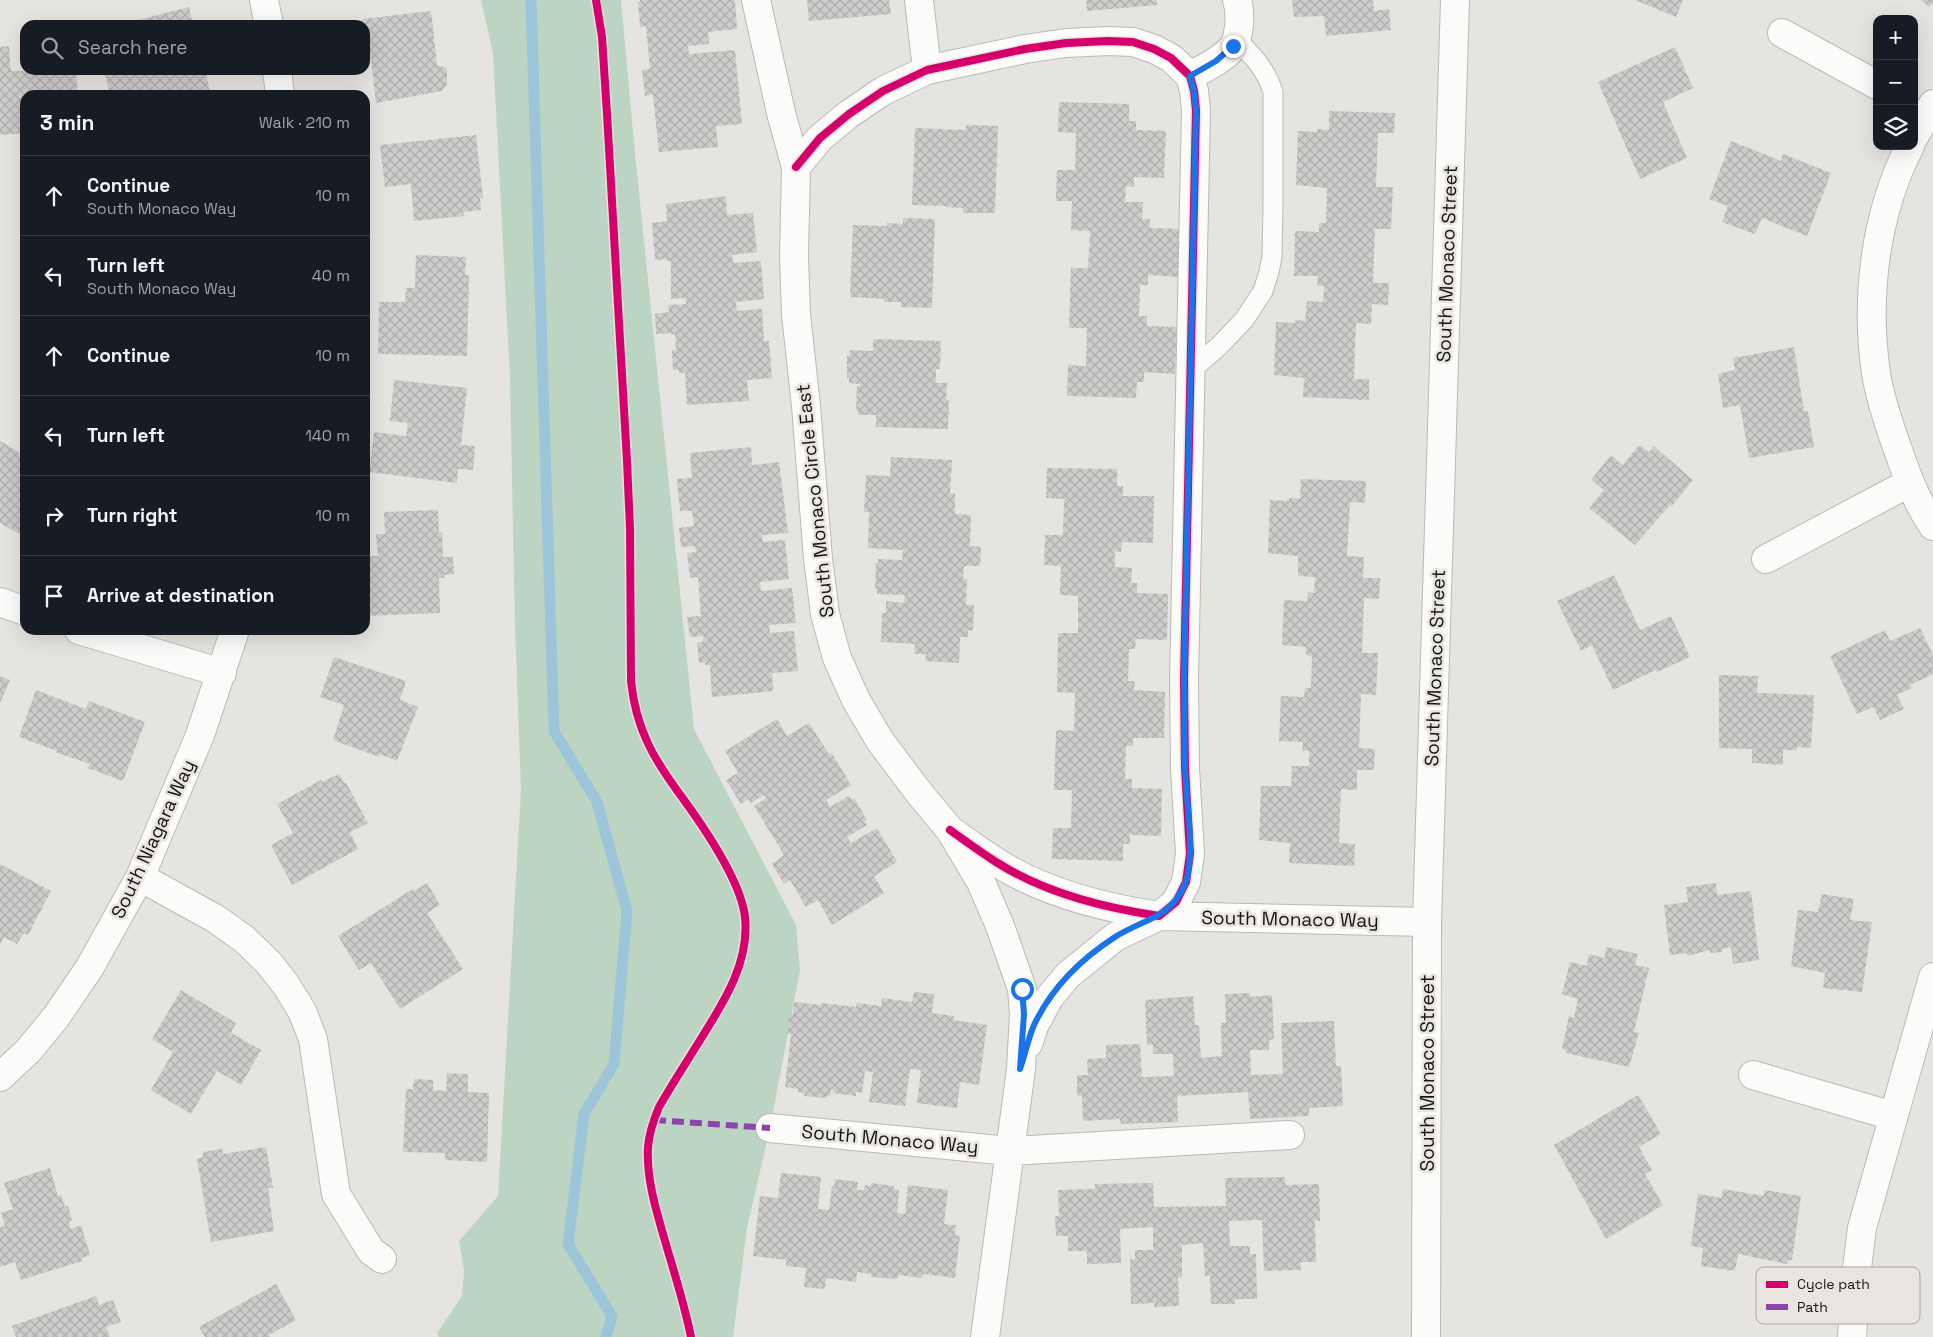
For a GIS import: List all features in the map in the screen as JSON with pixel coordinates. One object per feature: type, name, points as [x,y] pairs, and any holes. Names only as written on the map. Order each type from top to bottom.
[{"type":"street","points":[[264,0],[268,20]]},
{"type":"street","name":"South Monaco Circle East","points":[[756,0],[781,113],[796,167],[794,257],[796,314],[806,406],[818,559],[825,614],[837,658],[856,700],[875,733],[920,794],[950,830]]},
{"type":"street","points":[[919,0],[927,70]]},
{"type":"street","points":[[1190,76],[1216,61],[1233,46],[1239,26],[1237,0]]},
{"type":"street","name":"South Monaco Street","points":[[1426,1337],[1427,922],[1456,0]]},
{"type":"street","points":[[1782,33],[1873,83]]},
{"type":"street","points":[[796,167],[820,138],[848,114],[883,91],[927,70],[1025,49],[1066,43],[1133,42],[1154,49],[1171,58],[1190,76],[1194,92],[1196,110],[1184,680],[1185,768],[1190,854],[1186,882],[1176,902],[1159,916],[1127,911],[1086,901],[1040,884],[1002,865],[950,830]]},
{"type":"street","points":[[278,75],[279,90]]},
{"type":"street","points":[[1918,126],[1925,108]]},
{"type":"street","points":[[1908,150],[1888,198],[1873,278],[1872,324],[1876,373],[1888,421],[1909,483],[1933,526]]},
{"type":"street","points":[[1766,559],[1909,483]]},
{"type":"street","points":[[0,602],[20,609]]},
{"type":"street","points":[[96,635],[222,673]]},
{"type":"street","name":"South Niagara Way","points":[[0,1077],[28,1051],[56,1017],[90,967],[140,878],[200,735],[233,635]]},
{"type":"street","name":"South Monaco Way","points":[[950,830],[981,882],[1000,926],[1022,989],[1024,1014],[1020,1069],[985,1337]]},
{"type":"street","points":[[140,878],[216,919],[244,939],[268,962],[286,985],[302,1011],[312,1039],[336,1194],[371,1251],[382,1259]]},
{"type":"street","name":"South Monaco Way","points":[[1020,1069],[1034,1026],[1049,998],[1068,975],[1115,937],[1159,916],[1427,922]]},
{"type":"street","points":[[1857,1267],[1862,1228],[1933,977]]},
{"type":"street","points":[[1753,1074],[1893,1116]]},
{"type":"street","name":"South Monaco Way","points":[[770,1128],[1010,1151],[1290,1135]]},
{"type":"street","points":[[1852,1337],[1853,1324]]},
{"type":"lane","points":[[1190,371],[1218,347],[1244,320],[1263,291],[1272,257],[1273,92],[1269,77],[1235,38]]},
{"type":"green space","points":[[481,0],[621,0],[694,729],[796,925],[800,970],[770,1128],[747,1228],[733,1337],[439,1337],[437,1333],[462,1296],[464,1270],[459,1241],[498,1196],[521,790],[515,627],[510,378],[493,53]]},
{"type":"building","points":[[640,0],[735,0],[737,29],[708,32],[709,44],[688,46],[689,54],[735,50],[742,124],[716,126],[718,147],[659,152],[653,95],[645,96],[642,70],[650,69],[646,26],[640,27],[638,2]]},
{"type":"building","points":[[807,0],[889,0],[891,14],[809,21]]},
{"type":"building","points":[[1086,0],[1157,0],[1157,5],[1087,11]]},
{"type":"building","points":[[1292,0],[1373,0],[1374,11],[1389,9],[1391,30],[1326,36],[1324,16],[1294,17]]},
{"type":"building","points":[[1635,0],[1683,0],[1676,17]]},
{"type":"building","points":[[1921,0],[1933,0],[1933,3],[1929,7]]},
{"type":"building","points":[[189,7],[192,20],[138,20]]},
{"type":"building","points":[[431,11],[437,65],[447,68],[447,84],[442,91],[376,103],[370,59],[370,20],[362,19]]},
{"type":"building","points":[[9,46],[11,71],[20,71],[20,75],[76,75],[78,90],[20,90],[20,133],[0,135],[0,47]]},
{"type":"building","points":[[1675,47],[1693,88],[1663,102],[1687,158],[1640,179],[1598,82]]},
{"type":"building","points":[[105,75],[206,75],[210,90],[109,90]]},
{"type":"building","points":[[1059,102],[1129,104],[1129,121],[1136,121],[1136,130],[1166,131],[1164,178],[1134,177],[1134,187],[1126,186],[1125,202],[1143,202],[1142,219],[1150,219],[1150,228],[1180,229],[1178,277],[1148,275],[1148,285],[1140,285],[1139,316],[1147,316],[1147,326],[1177,327],[1175,374],[1144,372],[1144,382],[1137,382],[1136,398],[1067,396],[1068,365],[1086,366],[1087,328],[1069,328],[1071,268],[1088,268],[1090,231],[1071,230],[1072,201],[1056,201],[1057,170],[1075,170],[1076,133],[1058,132]]},
{"type":"building","points":[[1329,111],[1395,113],[1394,133],[1378,133],[1376,187],[1393,187],[1391,229],[1375,229],[1373,283],[1389,283],[1388,305],[1372,304],[1371,324],[1356,323],[1354,379],[1369,379],[1369,400],[1303,397],[1304,378],[1274,375],[1276,322],[1295,323],[1295,320],[1305,321],[1307,301],[1323,302],[1324,286],[1317,286],[1318,276],[1294,276],[1295,231],[1319,232],[1319,223],[1326,223],[1327,188],[1296,185],[1298,131],[1317,132],[1317,129],[1329,130]]},
{"type":"building","points":[[966,125],[998,126],[995,213],[963,213],[963,208],[912,205],[915,128],[966,130]]},
{"type":"building","points":[[476,135],[483,198],[480,198],[481,210],[463,212],[464,216],[414,221],[411,184],[385,187],[380,145]]},
{"type":"building","points":[[1731,141],[1781,161],[1783,154],[1831,173],[1807,236],[1762,218],[1755,234],[1722,222],[1728,206],[1709,199]]},
{"type":"building","points":[[726,196],[727,215],[753,213],[757,252],[732,255],[733,263],[761,261],[764,299],[736,302],[737,311],[762,309],[764,341],[769,341],[772,378],[747,380],[749,401],[687,405],[685,373],[673,370],[672,350],[676,350],[675,334],[656,334],[655,314],[669,312],[668,305],[686,304],[685,298],[671,299],[671,261],[666,261],[666,259],[655,260],[652,223],[667,221],[666,204]]},
{"type":"building","points":[[903,218],[935,219],[932,308],[901,307],[901,302],[884,302],[884,299],[850,297],[853,225],[887,226],[887,223],[903,224]]},
{"type":"building","points":[[416,255],[466,257],[465,275],[469,275],[467,356],[378,354],[379,302],[405,302],[406,288],[415,288]]},
{"type":"building","points":[[873,339],[941,341],[940,369],[936,369],[936,383],[947,383],[946,400],[949,400],[948,429],[876,427],[876,415],[858,415],[858,410],[856,410],[857,386],[860,386],[860,384],[849,383],[849,378],[847,378],[847,355],[850,355],[850,350],[873,351]]},
{"type":"building","points":[[1794,347],[1804,411],[1808,411],[1814,447],[1749,458],[1740,405],[1723,408],[1718,374],[1735,370],[1733,358]]},
{"type":"building","points":[[394,380],[467,388],[461,445],[475,446],[473,470],[458,469],[457,483],[370,472],[374,432],[406,436],[408,423],[390,421]]},
{"type":"building","points":[[0,441],[20,453],[20,534],[0,523]]},
{"type":"building","points":[[1639,445],[1649,452],[1654,446],[1693,480],[1672,506],[1670,505],[1635,545],[1589,508],[1604,490],[1591,480],[1611,455],[1623,465]]},
{"type":"building","points":[[751,447],[752,465],[779,462],[788,533],[762,535],[763,542],[785,540],[789,579],[760,582],[761,591],[792,588],[796,623],[769,625],[770,633],[794,631],[798,671],[772,673],[773,691],[712,697],[710,665],[705,665],[705,662],[699,663],[697,643],[702,642],[704,636],[690,637],[687,617],[701,616],[698,577],[690,578],[687,553],[696,552],[695,546],[681,547],[679,528],[694,526],[692,511],[680,511],[677,479],[692,478],[690,453]]},
{"type":"building","points":[[891,457],[952,460],[950,493],[955,494],[955,514],[971,515],[970,546],[981,547],[980,566],[964,566],[963,579],[967,579],[966,605],[974,605],[973,631],[968,630],[968,637],[960,637],[959,663],[925,661],[926,654],[914,654],[915,644],[881,642],[882,613],[886,613],[886,601],[904,603],[905,595],[877,594],[877,589],[875,589],[876,563],[878,563],[878,559],[902,560],[903,550],[868,548],[869,512],[864,512],[866,475],[890,476]]},
{"type":"building","points":[[1047,468],[1117,469],[1117,486],[1123,486],[1123,496],[1154,496],[1153,543],[1122,542],[1121,552],[1115,551],[1115,567],[1132,568],[1131,583],[1137,583],[1137,593],[1168,594],[1167,640],[1136,639],[1135,649],[1129,649],[1128,681],[1135,681],[1134,690],[1165,692],[1164,738],[1133,738],[1133,746],[1126,746],[1125,779],[1132,779],[1132,788],[1162,789],[1161,836],[1130,835],[1130,844],[1123,844],[1123,861],[1052,859],[1053,828],[1071,828],[1072,790],[1054,790],[1056,730],[1074,731],[1075,693],[1057,692],[1058,633],[1078,633],[1078,596],[1060,595],[1061,566],[1044,565],[1045,535],[1063,535],[1064,499],[1046,498]]},
{"type":"building","points":[[1301,479],[1366,481],[1365,503],[1350,502],[1347,556],[1364,557],[1363,578],[1380,578],[1379,599],[1364,598],[1362,653],[1378,653],[1376,695],[1361,694],[1359,748],[1375,749],[1374,770],[1357,770],[1357,790],[1341,789],[1339,843],[1355,844],[1354,866],[1289,863],[1290,843],[1259,840],[1261,786],[1291,786],[1292,766],[1309,766],[1309,751],[1302,751],[1303,742],[1279,741],[1281,696],[1304,697],[1305,688],[1311,688],[1312,656],[1306,655],[1306,647],[1282,645],[1284,600],[1307,601],[1308,592],[1314,593],[1315,577],[1298,576],[1298,556],[1268,553],[1270,500],[1289,501],[1289,498],[1300,499]]},
{"type":"building","points":[[438,510],[439,533],[442,532],[443,557],[453,557],[454,574],[444,575],[444,578],[439,578],[440,613],[370,616],[370,556],[378,556],[376,534],[385,534],[384,512]]},
{"type":"building","points":[[1614,575],[1640,630],[1671,616],[1690,657],[1613,690],[1592,645],[1581,651],[1557,601]]},
{"type":"building","points":[[1920,628],[1933,655],[1933,674],[1910,685],[1912,688],[1897,695],[1904,709],[1880,720],[1873,707],[1857,714],[1830,656],[1885,630],[1890,641]]},
{"type":"building","points":[[334,657],[406,681],[400,700],[418,707],[397,761],[380,754],[379,757],[333,740],[344,705],[320,697]]},
{"type":"building","points":[[1719,675],[1758,676],[1757,693],[1814,695],[1811,748],[1797,747],[1797,750],[1783,750],[1783,765],[1752,763],[1752,749],[1719,748]]},
{"type":"building","points":[[0,676],[10,680],[0,703]]},
{"type":"building","points":[[36,690],[86,709],[89,701],[145,722],[123,781],[88,768],[90,764],[19,737]]},
{"type":"building","points":[[777,719],[787,736],[809,723],[829,754],[832,753],[851,785],[826,800],[830,807],[849,796],[852,800],[854,798],[867,820],[864,821],[867,825],[847,837],[851,843],[877,828],[897,862],[874,876],[884,893],[832,925],[818,900],[806,907],[790,880],[784,884],[772,864],[784,855],[754,806],[766,798],[764,795],[751,803],[748,799],[741,804],[726,780],[738,773],[725,751]]},
{"type":"building","points":[[339,774],[368,823],[350,832],[358,849],[292,885],[271,845],[293,833],[277,804],[321,780],[322,782]]},
{"type":"building","points":[[0,864],[51,891],[28,935],[24,933],[17,944],[4,937],[0,945]]},
{"type":"building","points":[[427,883],[440,905],[427,913],[463,969],[400,1009],[371,963],[359,970],[338,936],[413,889],[414,891]]},
{"type":"building","points":[[1716,883],[1717,895],[1751,891],[1759,960],[1733,964],[1731,947],[1721,949],[1722,952],[1710,953],[1710,950],[1687,956],[1687,953],[1670,955],[1664,905],[1688,902],[1686,887]]},
{"type":"building","points":[[1822,894],[1854,899],[1850,920],[1872,922],[1862,992],[1823,988],[1825,973],[1791,966],[1798,910],[1818,912]]},
{"type":"building","points":[[1607,947],[1638,954],[1635,965],[1649,968],[1634,1032],[1639,1033],[1629,1067],[1566,1053],[1566,1050],[1562,1049],[1569,1016],[1574,1018],[1578,999],[1562,994],[1570,962],[1587,966],[1589,954],[1604,958]]},
{"type":"building","points":[[181,990],[236,1023],[231,1033],[261,1050],[241,1085],[217,1071],[191,1114],[151,1090],[173,1052],[152,1039]]},
{"type":"building","points":[[914,992],[934,994],[932,1013],[954,1016],[953,1020],[987,1025],[979,1085],[960,1082],[957,1108],[917,1103],[921,1070],[910,1069],[905,1106],[869,1102],[873,1072],[865,1071],[862,1093],[856,1092],[856,1096],[833,1093],[834,1090],[831,1089],[830,1096],[826,1096],[826,1098],[804,1096],[805,1093],[798,1092],[798,1089],[785,1087],[791,1034],[787,1033],[789,1014],[793,1015],[794,1002],[856,1007],[857,1003],[881,1006],[882,998],[912,1002]]},
{"type":"building","points":[[1250,993],[1250,997],[1272,995],[1274,1039],[1269,1040],[1269,1050],[1250,1050],[1251,1075],[1283,1074],[1281,1023],[1334,1021],[1336,1066],[1341,1066],[1343,1106],[1309,1108],[1309,1116],[1250,1119],[1248,1092],[1177,1096],[1178,1122],[1121,1124],[1120,1119],[1083,1121],[1082,1096],[1077,1096],[1077,1075],[1088,1075],[1087,1059],[1106,1058],[1106,1045],[1140,1044],[1142,1077],[1174,1076],[1173,1054],[1153,1054],[1153,1045],[1147,1045],[1145,1000],[1193,996],[1195,1025],[1199,1025],[1201,1058],[1222,1056],[1221,1023],[1226,1023],[1225,994]]},
{"type":"building","points":[[447,1073],[468,1074],[468,1092],[489,1093],[487,1162],[445,1160],[445,1153],[403,1152],[406,1089],[413,1089],[414,1079],[433,1080],[433,1090],[446,1091]]},
{"type":"building","points":[[1638,1095],[1661,1134],[1639,1147],[1652,1170],[1645,1174],[1663,1205],[1606,1239],[1554,1145]]},
{"type":"building","points":[[266,1147],[273,1188],[268,1188],[274,1231],[211,1242],[197,1159],[203,1157],[203,1152],[222,1149],[223,1154]]},
{"type":"building","points":[[50,1168],[58,1196],[61,1195],[65,1207],[68,1206],[72,1220],[69,1221],[71,1229],[81,1225],[90,1255],[81,1258],[82,1261],[21,1280],[15,1262],[0,1267],[0,1227],[5,1226],[1,1213],[13,1209],[4,1183]]},
{"type":"building","points":[[781,1173],[821,1177],[818,1209],[829,1210],[832,1186],[834,1187],[835,1179],[858,1182],[857,1190],[864,1190],[865,1185],[871,1186],[871,1183],[894,1186],[894,1189],[899,1190],[897,1213],[905,1214],[908,1185],[948,1190],[944,1224],[956,1225],[955,1235],[960,1236],[955,1278],[923,1274],[922,1278],[898,1275],[897,1279],[871,1277],[871,1274],[857,1272],[856,1282],[826,1278],[825,1289],[804,1287],[806,1268],[786,1266],[786,1260],[753,1256],[760,1196],[778,1198]]},
{"type":"building","points":[[1285,1177],[1285,1185],[1319,1184],[1320,1221],[1315,1221],[1316,1262],[1301,1262],[1301,1270],[1264,1271],[1262,1220],[1229,1221],[1230,1246],[1250,1246],[1250,1254],[1256,1254],[1257,1299],[1235,1299],[1235,1304],[1211,1304],[1210,1276],[1205,1276],[1203,1243],[1182,1245],[1182,1278],[1178,1277],[1179,1306],[1154,1307],[1155,1303],[1131,1304],[1130,1259],[1135,1259],[1135,1250],[1153,1250],[1153,1227],[1120,1229],[1121,1263],[1087,1264],[1087,1251],[1068,1251],[1068,1236],[1056,1236],[1055,1216],[1059,1216],[1058,1190],[1095,1189],[1095,1184],[1153,1183],[1154,1207],[1226,1206],[1225,1178]]},
{"type":"building","points":[[1723,1189],[1764,1196],[1764,1190],[1801,1196],[1792,1260],[1788,1260],[1787,1264],[1738,1254],[1735,1271],[1701,1266],[1703,1248],[1691,1246],[1698,1194],[1722,1198]]},
{"type":"building","points":[[276,1284],[296,1320],[269,1335],[271,1337],[205,1337],[199,1327]]},
{"type":"building","points":[[96,1296],[99,1305],[113,1300],[121,1322],[106,1327],[110,1337],[16,1337],[12,1326]]},
{"type":"waterway","points":[[531,0],[554,731],[597,802],[627,911],[614,1064],[584,1114],[568,1244],[612,1316],[606,1337]]},
{"type":"marked path","points":[[654,1120],[770,1128]]},
{"type":"cycle path","points":[[596,0],[602,37],[627,461],[630,528],[631,681],[637,715],[648,745],[721,856],[737,888],[745,917],[743,952],[732,984],[659,1107],[652,1126],[649,1142],[648,1160],[653,1198],[691,1337]]},
{"type":"cycle path","points":[[796,167],[820,138],[849,114],[883,91],[927,70],[1025,49],[1066,43],[1133,42],[1154,49],[1171,58],[1190,76],[1194,91],[1196,110],[1184,680],[1185,768],[1190,854],[1186,882],[1176,902],[1159,916],[1118,909],[1057,892],[1038,884],[1001,865],[950,830]]},
{"type":"route","points":[[1022,989],[1024,1014],[1020,1069],[1034,1026],[1049,998],[1068,975],[1115,937],[1159,916],[1176,902],[1186,882],[1190,854],[1185,768],[1184,680],[1196,110],[1190,76],[1216,61],[1233,46]]}]
